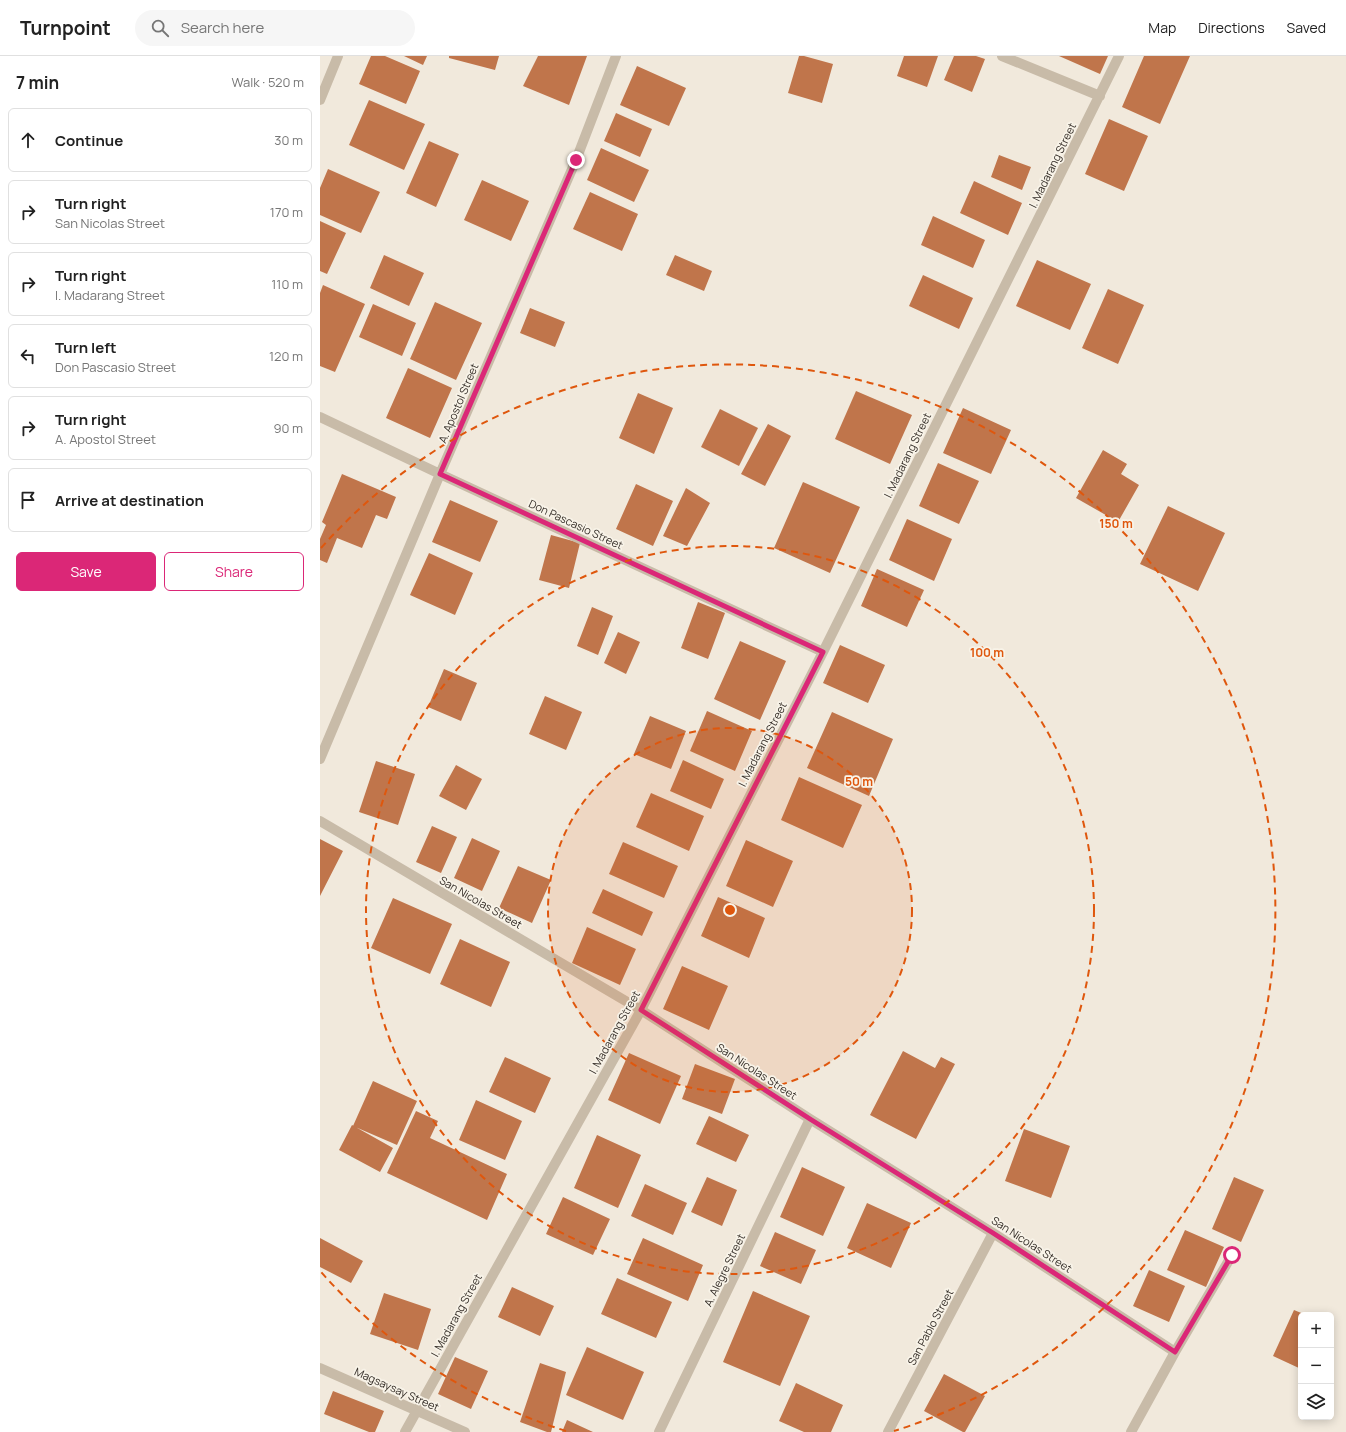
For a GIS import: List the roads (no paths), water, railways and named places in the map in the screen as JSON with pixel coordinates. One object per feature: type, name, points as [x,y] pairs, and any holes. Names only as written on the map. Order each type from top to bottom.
[{"type":"street","points":[[320,100],[338,56]]},
{"type":"street","name":"A. Apostol Street","points":[[320,759],[440,474],[573,167],[616,56]]},
{"type":"street","points":[[1002,56],[1100,96]]},
{"type":"street","name":"I. Madarang Street","points":[[405,1432],[641,1010],[823,652],[1119,56]]},
{"type":"street","name":"Don Pascasio Street","points":[[320,417],[823,652]]},
{"type":"street","name":"San Nicolas Street","points":[[320,821],[641,1010],[810,1119],[993,1233],[1175,1352]]},
{"type":"street","name":"A. Alegre Street","points":[[659,1432],[810,1119]]},
{"type":"street","name":"San Pablo Street","points":[[888,1432],[993,1233]]},
{"type":"street","points":[[1131,1432],[1175,1352],[1232,1255]]},
{"type":"street","name":"Magsaysay Street","points":[[320,1368],[465,1432]]}]
